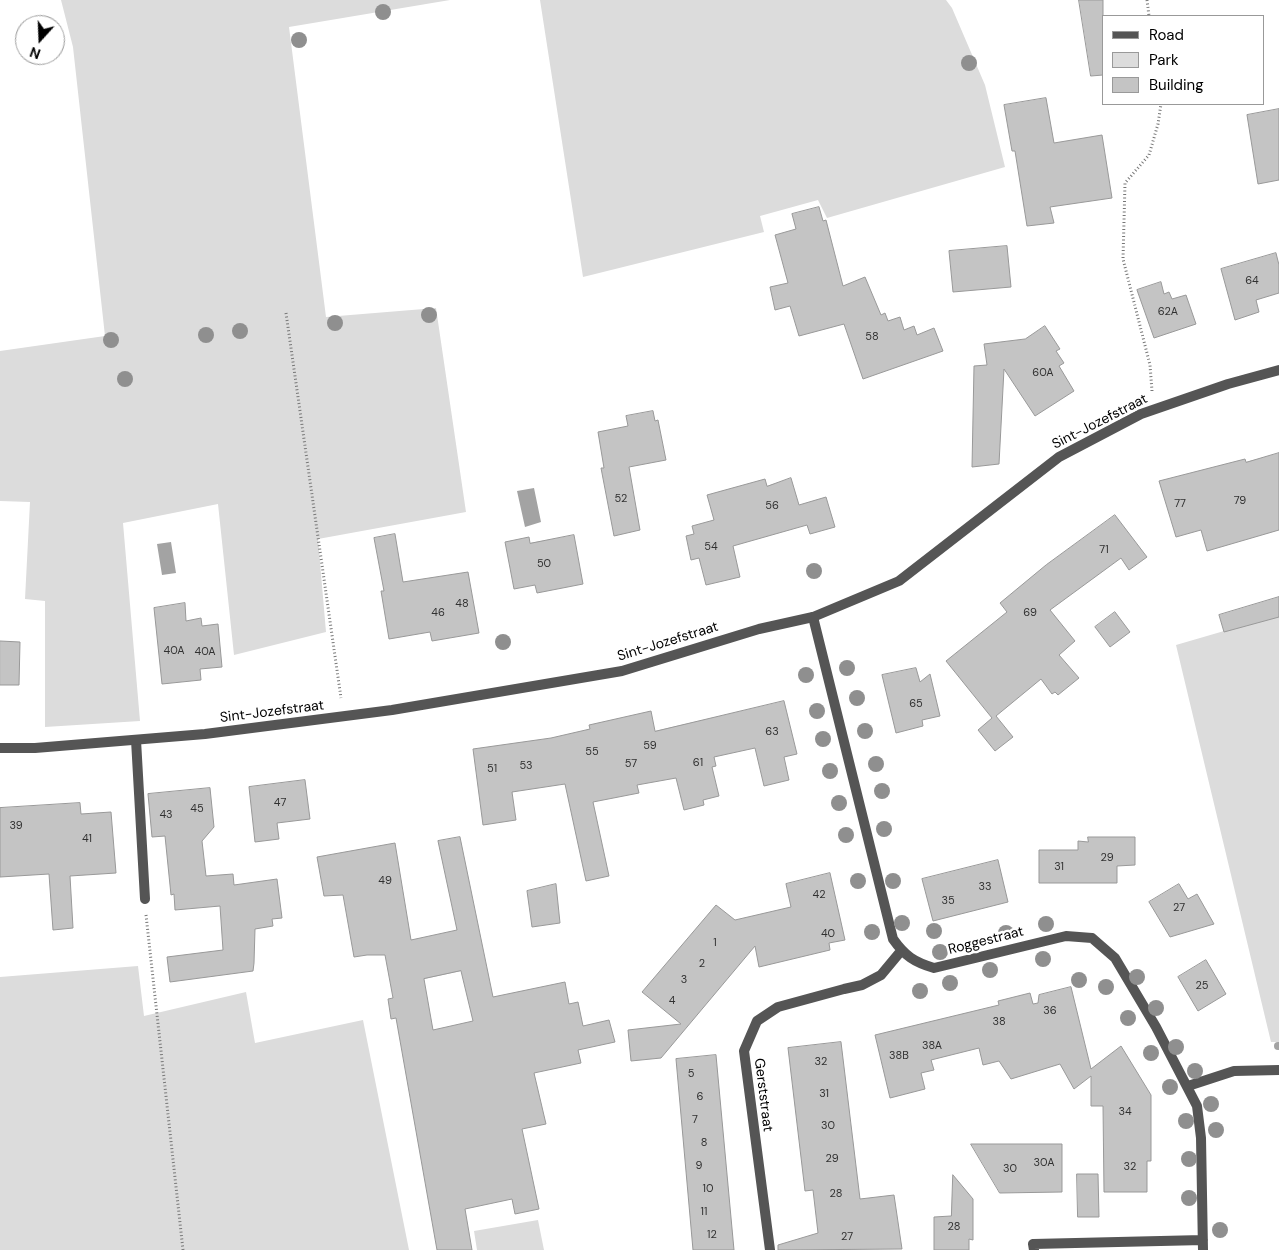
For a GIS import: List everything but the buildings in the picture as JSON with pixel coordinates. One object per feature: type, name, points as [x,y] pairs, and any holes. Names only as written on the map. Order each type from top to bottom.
[{"type":"street","name":"Sint-Jozefstraat","points":[[0,748],[35,748],[205,734],[392,710],[622,670],[759,629],[813,617],[899,581],[1059,457],[1141,414],[1228,384],[1279,370]]},
{"type":"street","name":"Roggestraat","points":[[813,617],[893,939],[901,950],[915,962],[934,968],[1066,936],[1092,938],[1115,958],[1156,1027],[1197,1106],[1201,1138],[1203,1245],[1033,1244],[1034,1250]]},
{"type":"street","points":[[136,740],[145,899]]},
{"type":"street","name":"Gerststraat","points":[[770,1250],[744,1052],[757,1021],[778,1007],[862,985],[881,975],[901,950]]},
{"type":"street","points":[[1188,1086],[1234,1070],[1279,1070]]},
{"type":"path","points":[[1147,0],[1149,15]]},
{"type":"path","points":[[1154,409],[1150,365],[1123,260],[1125,183],[1149,155],[1158,124],[1161,105]]},
{"type":"path","points":[[286,312],[344,716]]},
{"type":"path","points":[[145,899],[182,1250]]},
{"type":"green space","points":[[61,0],[450,0],[289,27],[326,317],[436,308],[466,512],[318,539],[326,632],[234,655],[218,504],[123,523],[140,721],[45,727],[45,601],[25,599],[30,502],[0,501],[0,351],[105,336],[73,47]]},
{"type":"green space","points":[[540,0],[946,0],[952,8],[985,85],[1005,167],[827,218],[818,200],[760,216],[764,232],[583,277]]},
{"type":"green space","points":[[1279,615],[1279,1042],[1271,1042],[1176,645]]},
{"type":"green space","points":[[138,966],[144,1016],[246,992],[255,1043],[363,1020],[409,1250],[0,1250],[0,977]]},
{"type":"green space","points":[[538,1220],[544,1250],[477,1250],[474,1231]]},
{"type":"shaded area","points":[[534,488],[541,522],[525,527],[517,491]]},
{"type":"shaded area","points":[[171,542],[176,573],[162,575],[157,544]]}]
